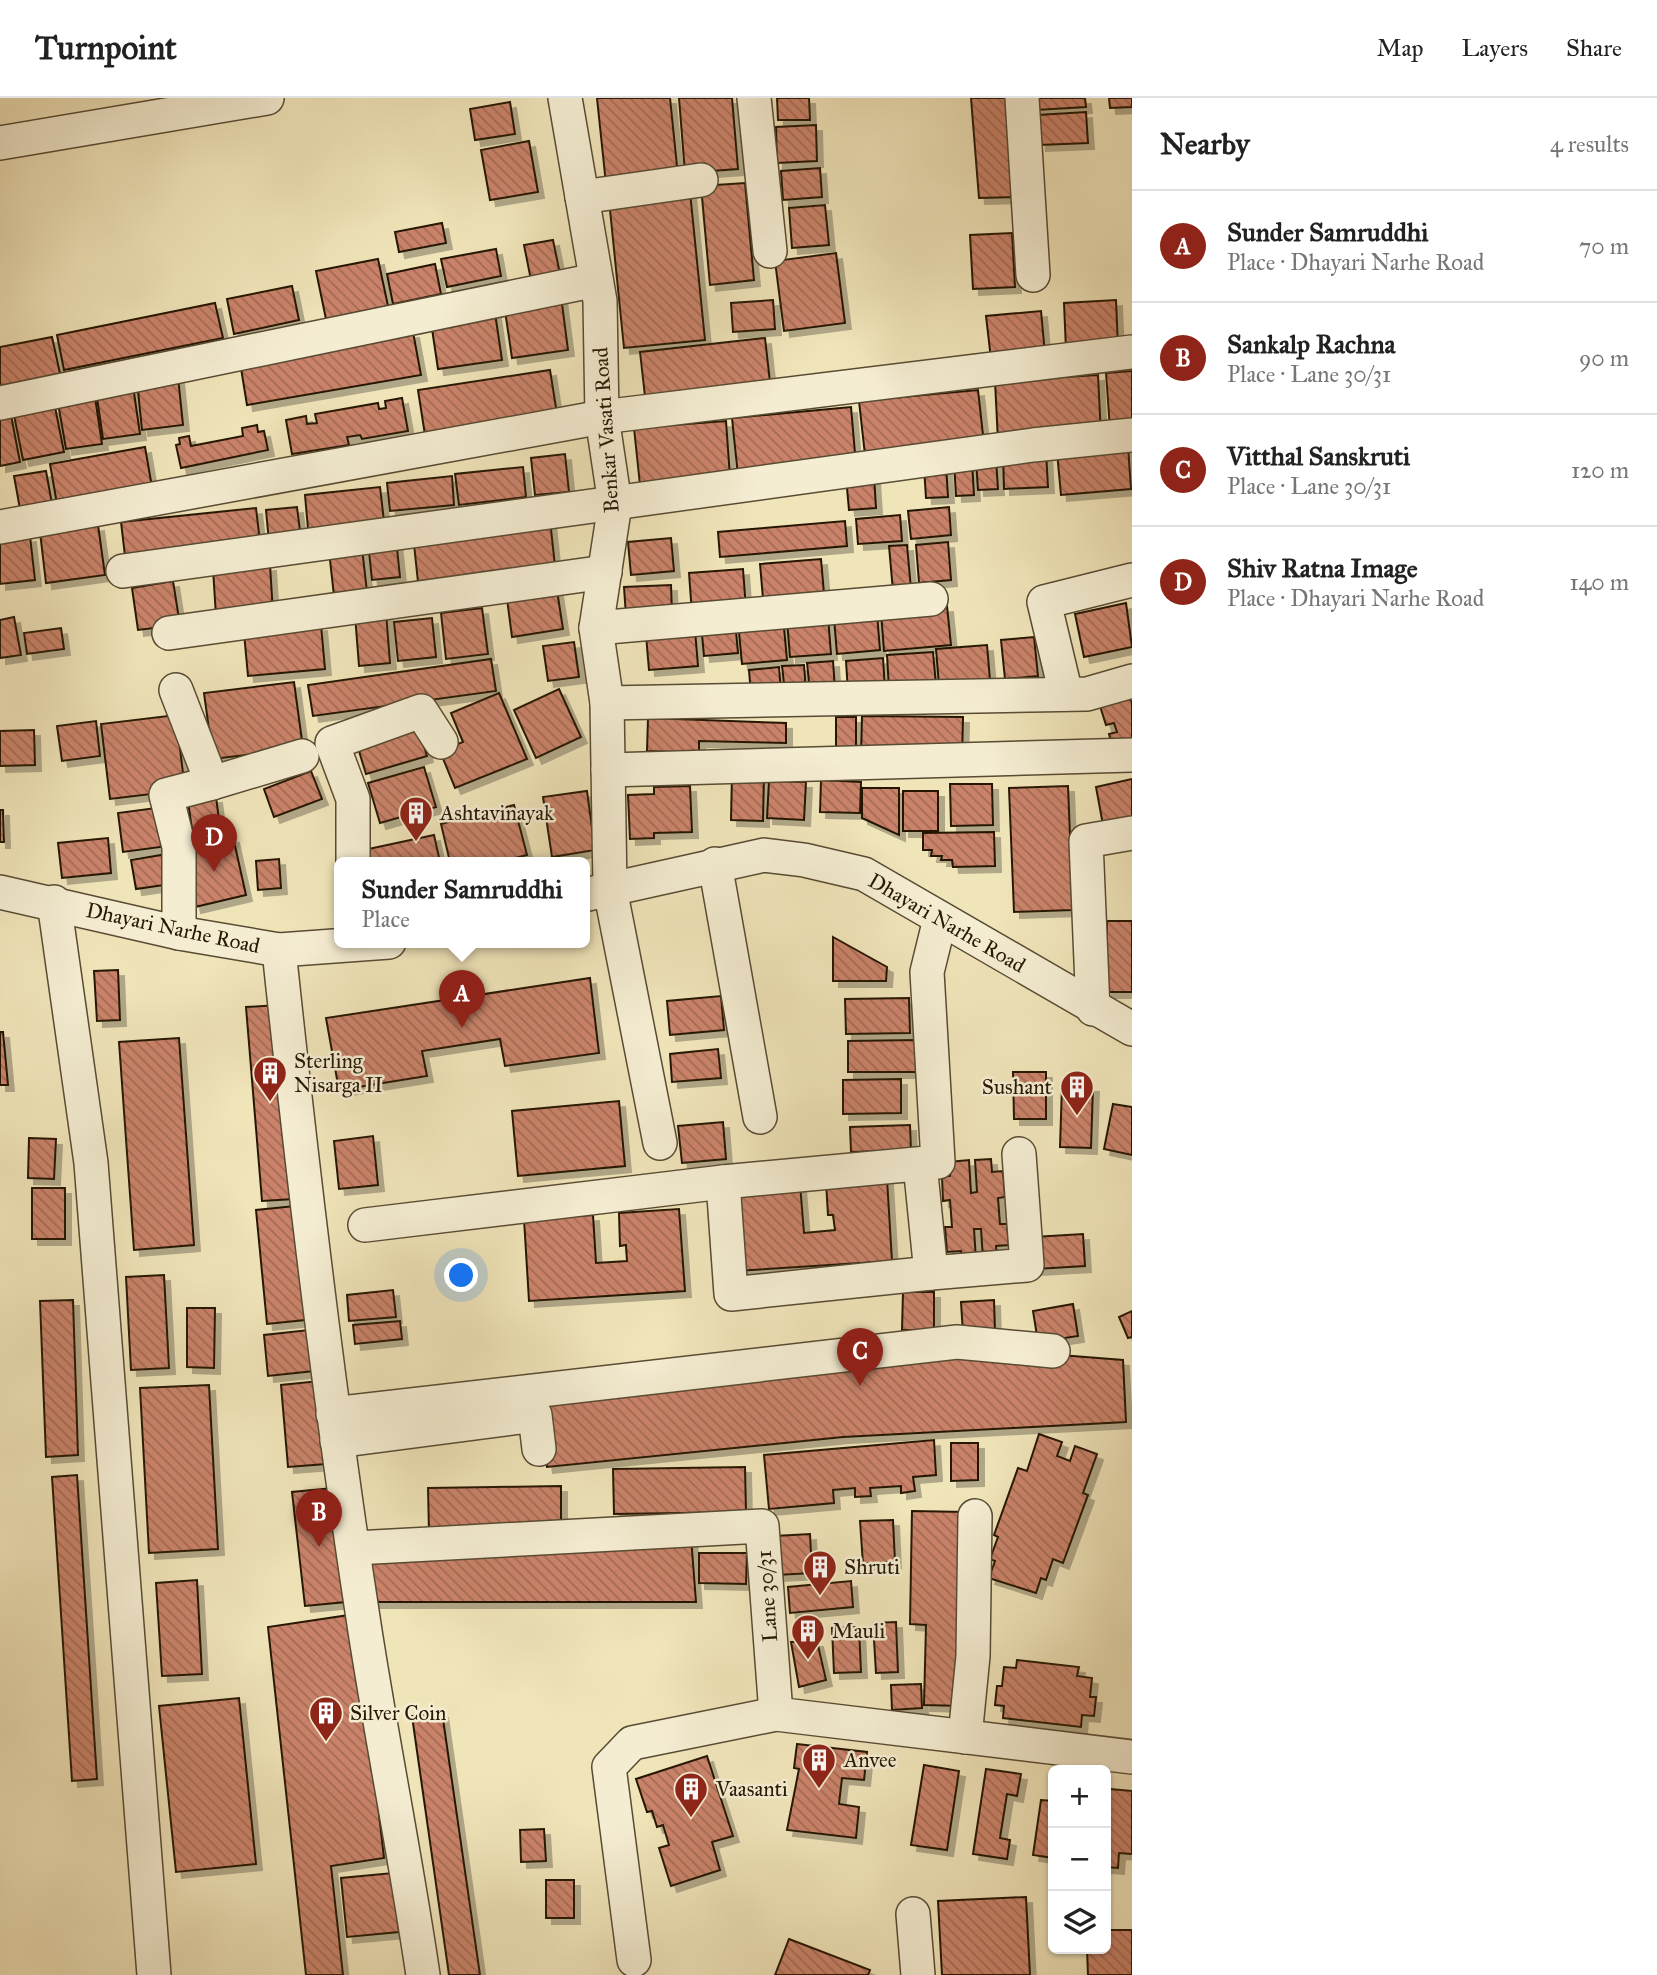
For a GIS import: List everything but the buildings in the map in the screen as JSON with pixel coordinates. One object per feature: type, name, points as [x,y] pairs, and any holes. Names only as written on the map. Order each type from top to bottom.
[{"type":"street","points":[[0,144],[267,98]]},
{"type":"street","name":"Benkar Vasati Road","points":[[565,98],[600,302],[602,416],[615,504],[596,628],[607,703],[608,771],[597,892],[660,1143]]},
{"type":"street","points":[[754,98],[770,251]]},
{"type":"street","points":[[1022,98],[1033,275]]},
{"type":"street","points":[[582,197],[701,180]]},
{"type":"street","points":[[0,403],[596,280]]},
{"type":"street","points":[[0,527],[602,416],[1132,352]]},
{"type":"street","points":[[123,571],[1033,445],[1132,435]]},
{"type":"street","points":[[169,633],[604,572]]},
{"type":"street","points":[[1066,694],[1044,602],[1132,580]]},
{"type":"street","points":[[596,628],[930,599]]},
{"type":"street","points":[[607,703],[1087,694],[1132,681]]},
{"type":"street","points":[[176,690],[212,783]]},
{"type":"street","points":[[354,857],[353,799],[332,743],[421,711],[441,742]]},
{"type":"street","points":[[608,771],[1132,755]]},
{"type":"street","points":[[179,933],[179,847],[166,795],[302,757]]},
{"type":"street","points":[[1093,1009],[1086,841],[1132,833]]},
{"type":"street","name":"Dhayari Narhe Road","points":[[597,892],[764,855],[804,860],[864,874],[1093,1009],[1132,1029]]},
{"type":"street","points":[[715,864],[760,1117]]},
{"type":"street","name":"Dhayari Narhe Road","points":[[0,892],[54,902],[179,933],[279,950],[334,946]]},
{"type":"street","points":[[54,902],[90,1163],[154,1975]]},
{"type":"street","points":[[931,1273],[927,972],[940,919]]},
{"type":"street","points":[[279,950],[304,1183],[335,1427],[423,1975]]},
{"type":"street","points":[[723,1182],[731,1294],[1027,1265],[1019,1154]]},
{"type":"street","points":[[365,1224],[929,1156]]},
{"type":"street","points":[[335,1427],[957,1342],[1053,1351]]},
{"type":"street","points":[[335,1427],[535,1415],[539,1449]]},
{"type":"street","points":[[965,1737],[973,1656],[975,1516]]},
{"type":"street","name":"Lane 30/31","points":[[355,1548],[762,1526],[776,1714]]},
{"type":"street","points":[[634,1960],[609,1768],[632,1743],[776,1714],[1132,1757]]},
{"type":"street","points":[[913,1914],[918,1975]]},
{"type":"place","name":"Ashtavinayak","points":[[416,843]]},
{"type":"place","name":"Shiv Ratna Image","points":[[214,872]]},
{"type":"place","name":"Sunder Samruddhi","points":[[462,1028]]},
{"type":"place","name":"Sterling Nisarga II","points":[[270,1103]]},
{"type":"place","name":"Sushant","points":[[1077,1117]]},
{"type":"place","name":"Vitthal Sanskruti","points":[[860,1386]]},
{"type":"place","name":"Sankalp Rachna","points":[[319,1547]]},
{"type":"place","name":"Shruti","points":[[820,1597]]},
{"type":"place","name":"Mauli","points":[[808,1661]]},
{"type":"place","name":"Silver Coin","points":[[326,1743]]},
{"type":"place","name":"Anvee","points":[[819,1790]]},
{"type":"place","name":"Vaasanti","points":[[691,1819]]}]
